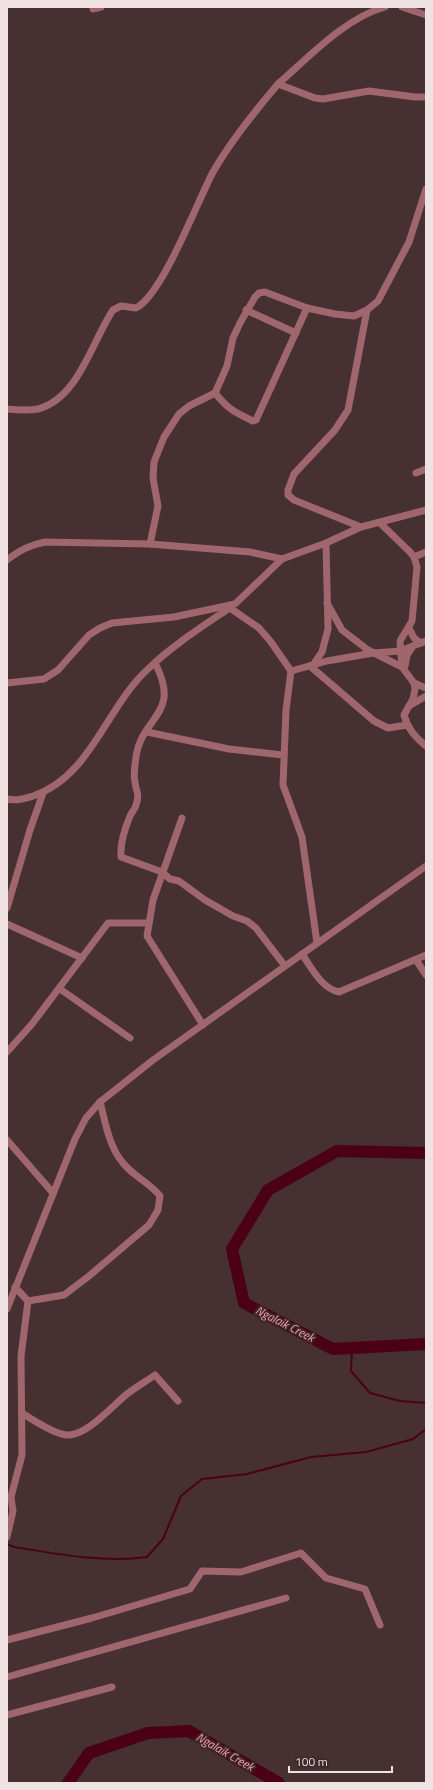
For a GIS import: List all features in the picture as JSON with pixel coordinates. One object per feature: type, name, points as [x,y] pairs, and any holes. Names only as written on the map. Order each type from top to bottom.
[{"type":"street","points":[[94,7],[93,9],[101,7]]},
{"type":"street","points":[[7,410],[38,409],[58,399],[71,386],[82,370],[113,310],[121,306],[136,308],[148,300],[154,291],[214,171],[253,112],[278,84],[329,39],[363,15],[385,7]]},
{"type":"street","points":[[402,7],[426,15]]},
{"type":"street","points":[[278,84],[323,100],[369,91],[426,97]]},
{"type":"street","points":[[150,544],[158,506],[153,478],[156,454],[170,425],[179,414],[189,406],[215,393],[227,366],[234,338],[246,310],[255,297],[259,293],[265,292],[307,308],[345,316],[354,316],[367,310],[378,301],[409,242],[426,189]]},
{"type":"street","points":[[215,393],[232,411],[252,421],[256,420],[307,308]]},
{"type":"street","points":[[246,310],[296,333]]},
{"type":"street","points":[[361,527],[294,500],[288,495],[288,490],[294,474],[335,430],[348,410],[367,310]]},
{"type":"street","points":[[416,473],[426,469]]},
{"type":"street","points":[[7,799],[17,801],[43,792],[52,788],[68,776],[85,757],[110,717],[132,687],[155,663],[233,606],[282,560],[326,543],[361,527],[426,510]]},
{"type":"street","points":[[380,523],[414,557],[417,567],[413,614],[409,628],[400,641],[400,651],[404,670]]},
{"type":"street","points":[[7,560],[21,549],[32,544],[45,542],[150,544],[250,552],[282,560]]},
{"type":"street","points":[[311,666],[322,652],[328,630],[326,543]]},
{"type":"street","points":[[414,557],[426,552]]},
{"type":"street","points":[[328,603],[342,630],[373,653],[404,670],[414,682],[426,688]]},
{"type":"street","points":[[233,606],[259,628],[271,642],[291,671],[286,710],[283,785],[302,837],[317,943]]},
{"type":"street","points":[[7,683],[44,679],[69,659],[89,635],[112,623],[174,617],[233,606]]},
{"type":"street","points":[[409,628],[414,638],[423,642]]},
{"type":"street","points":[[291,671],[373,653],[400,651],[423,642]]},
{"type":"street","points":[[404,670],[405,660],[413,646]]},
{"type":"street","points":[[155,663],[163,678],[164,701],[155,720],[138,747],[134,781],[139,794],[136,806],[126,828],[121,857],[162,872],[170,879],[179,882],[205,900],[233,916],[248,921],[256,928],[286,966]]},
{"type":"street","points":[[311,666],[374,721],[388,728],[407,725]]},
{"type":"street","points":[[414,682],[415,689],[404,715],[407,725],[415,736],[426,746]]},
{"type":"street","points":[[408,707],[426,696]]},
{"type":"street","points":[[147,732],[229,749],[283,755]]},
{"type":"street","points":[[7,908],[43,792]]},
{"type":"street","points":[[182,818],[162,872],[154,900],[147,936],[203,1025]]},
{"type":"street","points":[[7,1309],[75,1139],[86,1118],[100,1102],[152,1060],[426,866]]},
{"type":"street","points":[[7,1052],[60,989],[108,923],[149,924]]},
{"type":"street","points":[[7,924],[82,958]]},
{"type":"street","points":[[302,954],[324,983],[334,991],[339,992],[426,955]]},
{"type":"street","points":[[416,960],[426,975]]},
{"type":"street","points":[[60,989],[130,1038]]},
{"type":"street","points":[[28,1301],[64,1295],[149,1225],[158,1210],[160,1196],[153,1187],[122,1163],[110,1140],[100,1102]]},
{"type":"street","points":[[7,1140],[53,1193]]},
{"type":"street","points":[[15,1287],[28,1301]]},
{"type":"street","points":[[8,1534],[13,1511],[11,1497],[22,1455],[21,1356],[28,1301]]},
{"type":"street","points":[[22,1413],[59,1433],[66,1435],[74,1434],[102,1417],[132,1390],[155,1375],[178,1401]]},
{"type":"street","points":[[7,1640],[92,1618],[190,1589],[202,1571],[241,1572],[301,1553],[326,1578],[366,1589],[380,1625]]},
{"type":"street","points":[[7,1677],[286,1598]]},
{"type":"street","points":[[7,1715],[112,1687]]},
{"type":"waterway","name":"Ngalaik Creek","points":[[426,1153],[337,1151],[268,1190],[232,1249],[244,1303],[333,1349],[426,1344]]},
{"type":"waterway","points":[[352,1348],[351,1371],[370,1393],[400,1401],[426,1403]]},
{"type":"waterway","points":[[7,1544],[14,1547],[80,1557],[114,1559],[147,1557],[163,1539],[181,1496],[202,1479],[247,1474],[311,1457],[366,1452],[413,1439],[426,1429]]},
{"type":"waterway","name":"Ngalaik Creek","points":[[68,1783],[89,1753],[148,1733],[189,1731],[279,1783]]}]
